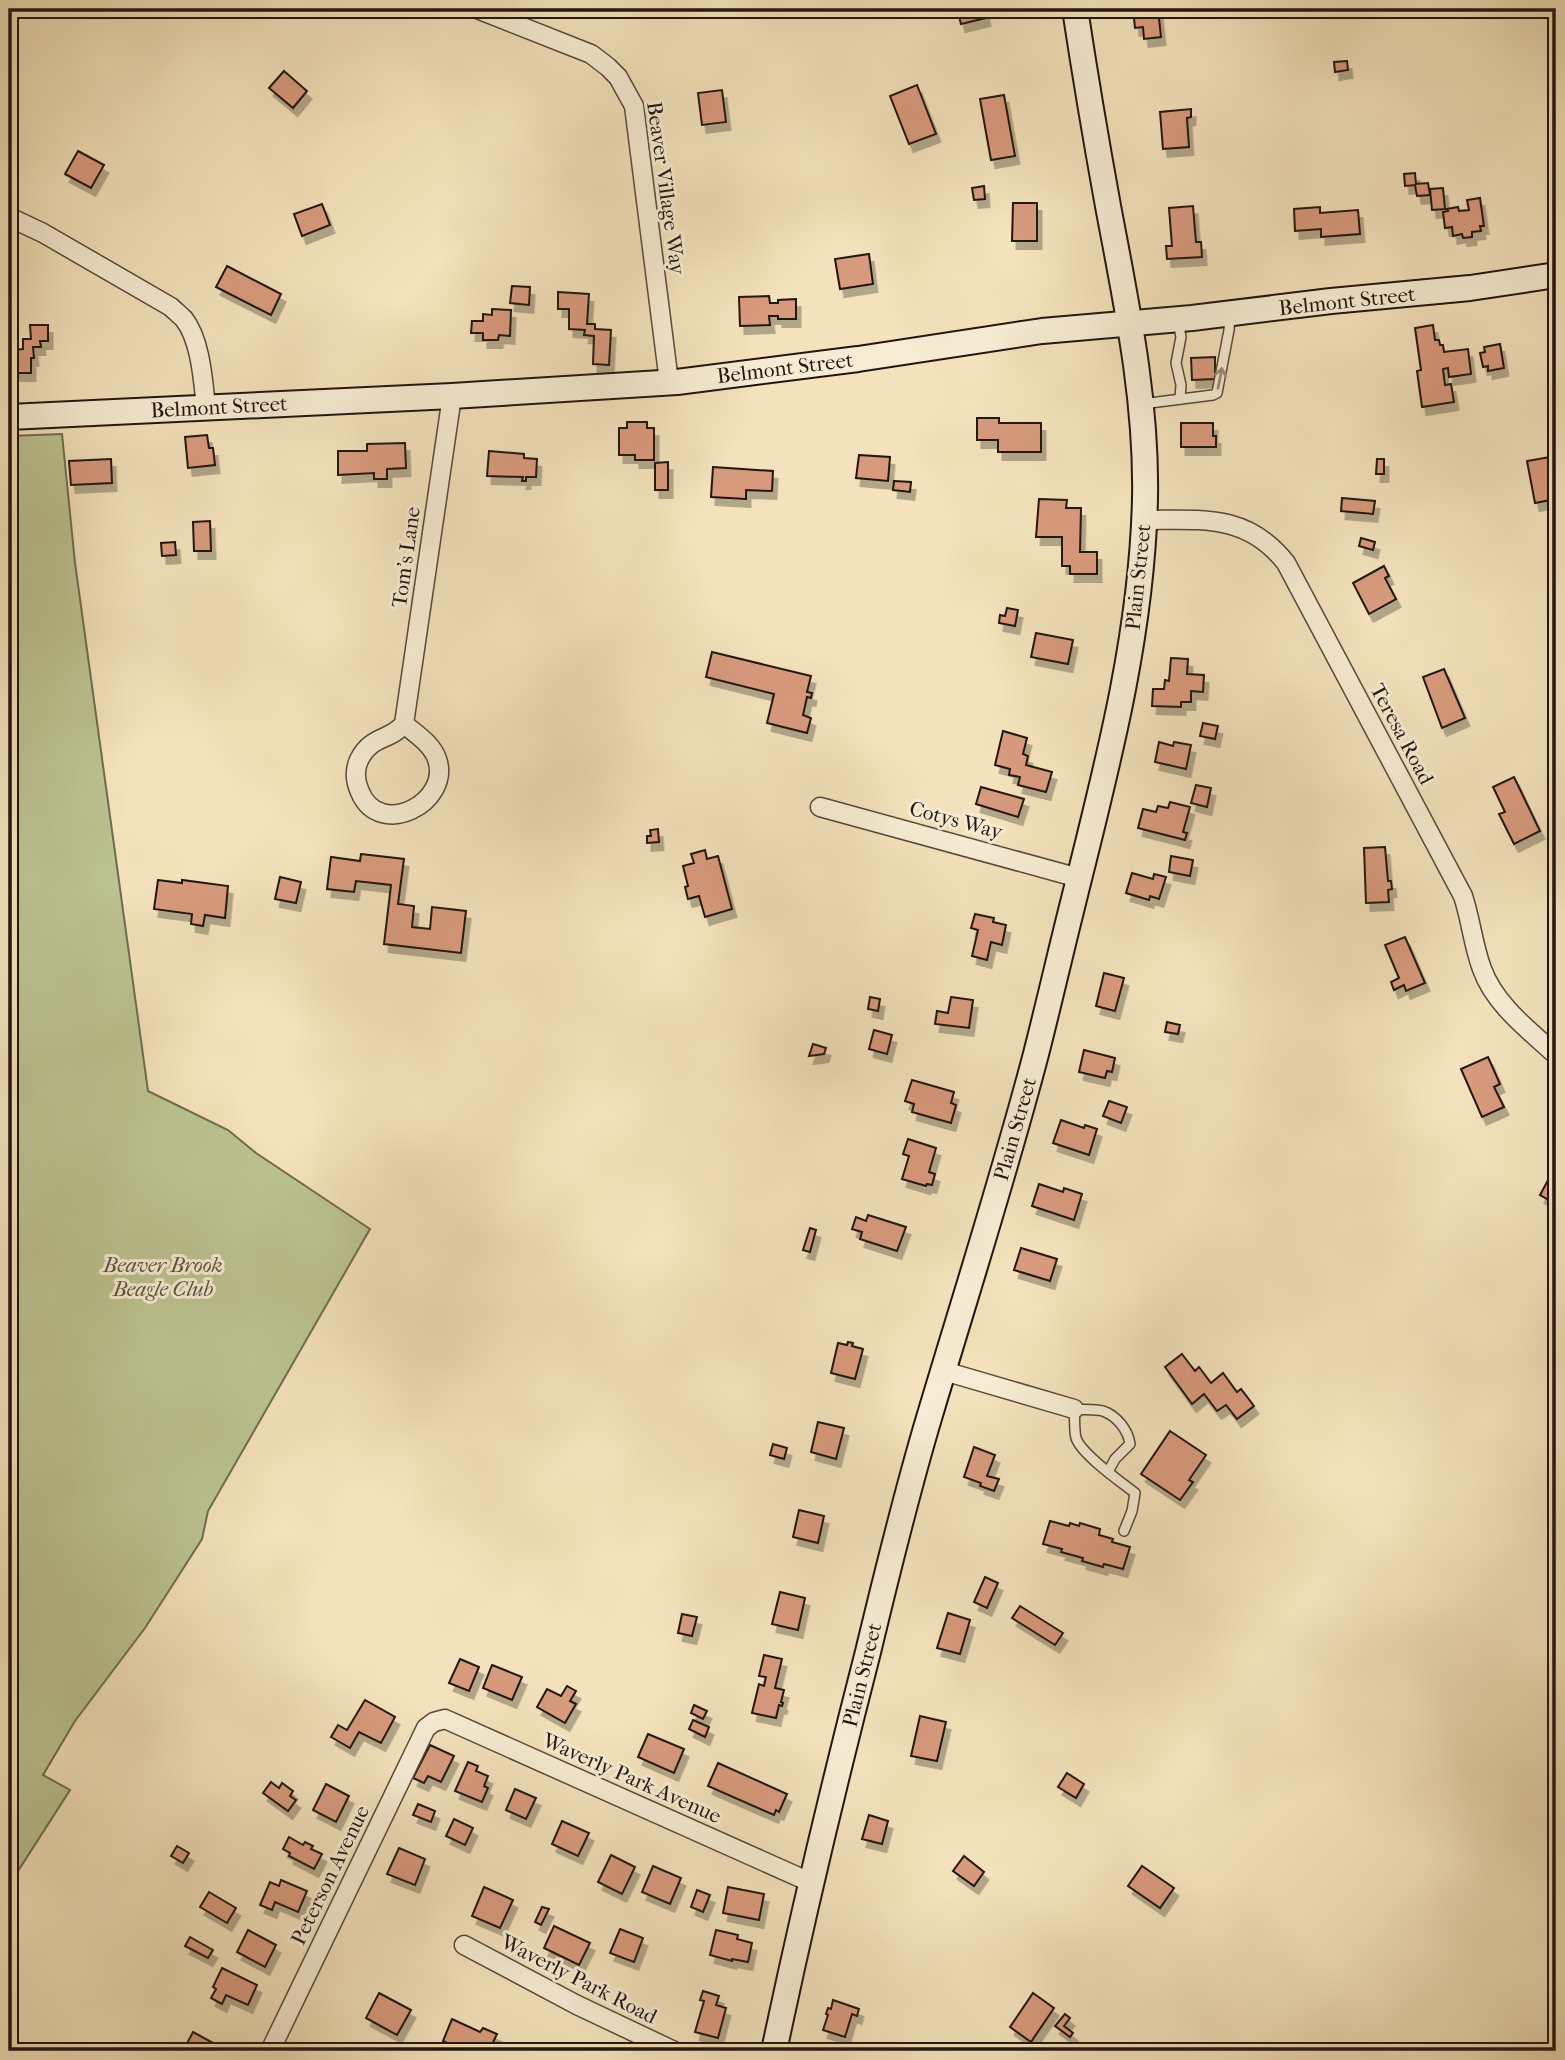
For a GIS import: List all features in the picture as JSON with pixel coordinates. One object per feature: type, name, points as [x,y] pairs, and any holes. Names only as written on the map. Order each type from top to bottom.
[{"type":"main road","name":"Plain Street","points":[[774,2051],[891,1555],[1028,1084],[1107,768],[1123,693],[1137,603],[1144,520],[1140,404],[1131,323],[1074,9]]},
{"type":"main road","name":"Belmont Street","points":[[9,417],[452,396],[669,382],[844,361],[1042,331],[1178,320],[1331,301],[1470,288],[1556,275]]},
{"type":"street","name":"Beaver Village Way","points":[[477,9],[591,54],[608,67],[627,91],[634,106],[669,382]]},
{"type":"street","points":[[9,217],[43,233],[172,307],[191,331],[199,359],[206,407]]},
{"type":"street","name":"Tom's Lane","points":[[404,724],[452,396]]},
{"type":"street","name":"Teresa Road","points":[[1144,520],[1199,520],[1232,524],[1263,539],[1286,563],[1463,895],[1483,973],[1495,994],[1509,1010],[1556,1055]]},
{"type":"street","points":[[404,724],[433,750],[437,759],[438,776],[432,793],[426,800],[410,810],[392,815],[384,814],[368,805],[356,784],[358,762],[371,744],[399,730],[404,724]]},
{"type":"street","name":"Cotys Way","points":[[821,807],[1079,878]]},
{"type":"street","points":[[944,1371],[1074,1409]]},
{"type":"street","name":"Waverly Park Avenue","points":[[434,1722],[445,1719],[812,1883]]},
{"type":"street","name":"Peterson Avenue","points":[[271,2051],[426,1728],[434,1722]]},
{"type":"street","name":"Waverly Park Road","points":[[464,1945],[577,2006],[674,2051]]},
{"type":"lane","points":[[1140,404],[1217,393],[1230,330],[1230,314]]},
{"type":"lane","points":[[1178,320],[1181,337],[1176,363],[1181,385],[1180,399]]},
{"type":"lane","points":[[1108,1472],[1115,1459],[1130,1444],[1128,1434],[1119,1422],[1103,1411],[1074,1409],[1076,1439],[1084,1451],[1108,1472],[1135,1493],[1132,1511],[1124,1531]]},
{"type":"green space","name":"Beaver Brook Beagle Club","points":[[62,434],[75,563],[148,1091],[228,1130],[256,1153],[370,1229],[208,1511],[202,1539],[145,1628],[75,1721],[43,1775],[70,1790],[9,1885],[9,436]]},
{"type":"building","points":[[957,9],[984,9],[986,18],[961,24]]},
{"type":"building","points":[[1158,9],[1161,37],[1144,39],[1143,27],[1135,28],[1134,18],[1131,18],[1130,10]]},
{"type":"building","points":[[1347,61],[1348,70],[1335,72],[1334,62]]},
{"type":"building","points":[[284,71],[307,91],[293,108],[269,88]]},
{"type":"building","points":[[917,85],[936,134],[909,144],[890,96]]},
{"type":"building","points":[[722,90],[726,122],[702,125],[698,93]]},
{"type":"building","points":[[1004,95],[1015,156],[991,160],[980,99]]},
{"type":"building","points":[[1191,109],[1191,117],[1187,118],[1189,147],[1163,149],[1160,112]]},
{"type":"building","points":[[78,151],[104,165],[91,188],[65,174]]},
{"type":"building","points":[[1415,173],[1416,184],[1428,183],[1430,195],[1417,196],[1415,185],[1405,186],[1404,174]]},
{"type":"building","points":[[984,186],[985,199],[974,200],[972,188]]},
{"type":"building","points":[[1443,188],[1445,209],[1432,210],[1430,189]]},
{"type":"building","points":[[1480,198],[1484,226],[1480,226],[1481,231],[1472,232],[1472,237],[1463,238],[1462,234],[1453,236],[1452,227],[1445,228],[1443,212],[1458,207],[1459,211],[1469,210],[1467,200]]},
{"type":"building","points":[[1013,203],[1037,203],[1037,241],[1012,241]]},
{"type":"building","points":[[322,204],[330,225],[302,236],[294,214]]},
{"type":"building","points":[[1193,206],[1196,242],[1201,242],[1202,257],[1167,259],[1166,246],[1172,246],[1169,208]]},
{"type":"building","points":[[1320,207],[1320,213],[1358,210],[1360,234],[1321,237],[1321,229],[1295,231],[1294,209]]},
{"type":"building","points":[[869,254],[873,284],[840,289],[835,259]]},
{"type":"building","points":[[227,266],[281,294],[271,315],[216,287]]},
{"type":"building","points":[[512,286],[530,287],[529,305],[510,303]]},
{"type":"building","points":[[558,292],[589,294],[587,324],[595,324],[595,329],[611,330],[609,365],[593,364],[594,336],[584,335],[585,330],[569,329],[569,309],[558,309]]},
{"type":"building","points":[[769,296],[770,303],[796,299],[796,319],[769,316],[770,325],[740,326],[739,297]]},
{"type":"building","points":[[492,309],[511,310],[510,336],[499,335],[498,340],[483,340],[483,333],[471,333],[472,321],[483,321],[483,314],[492,315]]},
{"type":"building","points":[[30,325],[48,325],[48,341],[40,341],[41,347],[33,347],[31,373],[13,373],[12,350],[23,349],[23,339],[31,339]]},
{"type":"building","points":[[1433,325],[1435,340],[1439,340],[1440,345],[1443,345],[1444,352],[1468,349],[1471,374],[1449,377],[1448,368],[1443,369],[1445,385],[1451,384],[1454,402],[1422,407],[1417,371],[1421,370],[1415,328]]},
{"type":"building","points":[[1500,344],[1504,368],[1488,371],[1488,366],[1483,367],[1480,353],[1485,352],[1484,347]]},
{"type":"building","points":[[1215,357],[1215,379],[1192,380],[1191,358]]},
{"type":"building","points":[[977,418],[999,418],[999,423],[1041,423],[1041,452],[998,452],[998,440],[977,440]]},
{"type":"building","points":[[627,422],[647,422],[647,428],[654,428],[654,460],[635,460],[635,455],[619,455],[619,428],[627,428]]},
{"type":"building","points":[[1181,423],[1213,423],[1216,447],[1181,447]]},
{"type":"building","points":[[207,435],[209,448],[213,448],[215,465],[188,468],[185,437]]},
{"type":"building","points":[[405,443],[406,468],[387,469],[387,479],[374,479],[374,473],[338,475],[338,451],[367,451],[367,444]]},
{"type":"building","points":[[489,451],[524,454],[524,458],[537,459],[536,477],[526,477],[526,481],[522,481],[523,477],[487,476]]},
{"type":"building","points":[[859,455],[890,457],[888,481],[856,478]]},
{"type":"building","points":[[1556,456],[1556,499],[1535,503],[1527,461]]},
{"type":"building","points":[[111,459],[112,483],[71,485],[69,461]]},
{"type":"building","points":[[1377,459],[1384,459],[1384,474],[1376,474]]},
{"type":"building","points":[[668,462],[668,490],[655,490],[655,463]]},
{"type":"building","points":[[713,467],[773,471],[772,491],[746,490],[746,499],[711,497]]},
{"type":"building","points":[[894,481],[911,482],[910,492],[893,490]]},
{"type":"building","points":[[1342,498],[1375,501],[1373,514],[1341,511]]},
{"type":"building","points":[[1039,499],[1067,500],[1066,508],[1081,508],[1080,552],[1097,552],[1097,574],[1070,574],[1070,566],[1062,566],[1062,537],[1036,537]]},
{"type":"building","points":[[210,521],[211,551],[194,551],[193,522]]},
{"type":"building","points":[[1361,538],[1375,542],[1373,550],[1359,546]]},
{"type":"building","points":[[175,542],[176,555],[162,556],[161,543]]},
{"type":"building","points":[[1384,566],[1389,576],[1385,578],[1396,599],[1369,614],[1353,583]]},
{"type":"building","points":[[1007,608],[1018,610],[1015,626],[999,623],[1000,615],[1005,616]]},
{"type":"building","points":[[1036,633],[1073,640],[1068,664],[1031,657]]},
{"type":"building","points":[[712,652],[811,676],[807,692],[812,693],[811,698],[807,697],[803,715],[811,718],[807,733],[767,723],[774,694],[706,677]]},
{"type":"building","points":[[1171,658],[1188,659],[1187,674],[1204,675],[1203,692],[1191,691],[1191,702],[1181,702],[1181,707],[1152,706],[1153,689],[1164,689],[1165,680],[1169,681]]},
{"type":"building","points":[[1444,669],[1465,718],[1442,728],[1423,677]]},
{"type":"building","points":[[1203,723],[1218,726],[1215,739],[1200,736]]},
{"type":"building","points":[[1003,731],[1027,738],[1023,754],[1028,756],[1026,765],[1052,772],[1046,792],[1018,785],[1020,777],[1009,775],[1010,769],[995,765]]},
{"type":"building","points":[[1159,742],[1173,746],[1174,742],[1191,745],[1186,769],[1155,762]]},
{"type":"building","points":[[1514,777],[1540,831],[1514,844],[1499,814],[1505,812],[1493,787]]},
{"type":"building","points":[[1196,785],[1211,788],[1207,807],[1191,803]]},
{"type":"building","points":[[981,787],[1024,799],[1018,817],[976,804]]},
{"type":"building","points":[[1170,802],[1190,807],[1183,832],[1187,833],[1185,840],[1138,828],[1143,809],[1156,812],[1158,806],[1168,808]]},
{"type":"building","points":[[658,829],[659,842],[647,843],[647,836],[651,836],[650,830]]},
{"type":"building","points":[[1385,847],[1388,881],[1391,881],[1392,889],[1388,890],[1389,902],[1366,903],[1364,848]]},
{"type":"building","points":[[705,850],[707,859],[718,856],[732,909],[705,917],[699,896],[688,899],[683,866],[694,863],[691,854]]},
{"type":"building","points":[[361,854],[404,859],[398,904],[414,906],[412,927],[430,929],[432,907],[466,911],[461,953],[384,944],[391,885],[356,881],[354,892],[327,889],[331,857],[360,861]]},
{"type":"building","points":[[1171,856],[1193,860],[1190,876],[1169,872]]},
{"type":"building","points":[[1132,873],[1153,879],[1154,874],[1166,877],[1159,899],[1150,896],[1149,900],[1126,893]]},
{"type":"building","points":[[280,877],[301,882],[296,903],[275,899]]},
{"type":"building","points":[[158,880],[228,886],[225,918],[205,915],[203,926],[191,924],[192,914],[154,909]]},
{"type":"building","points":[[975,914],[994,918],[993,922],[1006,925],[1002,945],[991,942],[987,960],[972,956],[978,930],[971,928]]},
{"type":"building","points":[[1405,937],[1425,983],[1406,991],[1404,985],[1394,990],[1391,982],[1399,978],[1385,945]]},
{"type":"building","points":[[1104,973],[1124,978],[1115,1011],[1096,1006]]},
{"type":"building","points":[[870,997],[880,999],[878,1011],[868,1009]]},
{"type":"building","points":[[951,997],[973,1000],[969,1028],[935,1024],[937,1011],[948,1013]]},
{"type":"building","points":[[1167,1022],[1180,1025],[1178,1034],[1165,1032]]},
{"type":"building","points":[[874,1030],[892,1035],[887,1054],[869,1049]]},
{"type":"building","points":[[813,1044],[826,1048],[824,1054],[809,1056]]},
{"type":"building","points":[[1084,1050],[1115,1058],[1112,1072],[1107,1071],[1105,1078],[1079,1072]]},
{"type":"building","points":[[1488,1057],[1500,1084],[1494,1087],[1504,1107],[1482,1117],[1461,1069]]},
{"type":"building","points":[[912,1080],[954,1092],[951,1103],[956,1105],[951,1123],[912,1112],[914,1104],[905,1101]]},
{"type":"building","points":[[1109,1101],[1127,1107],[1121,1123],[1103,1116]]},
{"type":"building","points":[[1061,1120],[1084,1128],[1085,1125],[1097,1129],[1089,1155],[1053,1143]]},
{"type":"building","points":[[908,1139],[936,1148],[929,1172],[935,1174],[932,1185],[926,1186],[902,1179],[909,1156],[903,1154]]},
{"type":"building","points":[[1554,1169],[1556,1170],[1556,1204],[1540,1195]]},
{"type":"building","points":[[1039,1184],[1063,1192],[1064,1188],[1082,1194],[1074,1220],[1032,1206]]},
{"type":"building","points":[[868,1215],[906,1227],[897,1251],[860,1239],[862,1232],[852,1229],[856,1217],[866,1221]]},
{"type":"building","points":[[810,1228],[816,1230],[810,1252],[803,1250]]},
{"type":"building","points":[[1021,1248],[1057,1259],[1050,1281],[1014,1270]]},
{"type":"building","points":[[848,1342],[863,1349],[855,1379],[831,1373],[838,1343],[847,1345]]},
{"type":"building","points":[[1182,1354],[1195,1371],[1199,1367],[1211,1383],[1223,1373],[1237,1392],[1241,1389],[1254,1406],[1237,1419],[1226,1405],[1217,1411],[1204,1394],[1192,1404],[1165,1367]]},
{"type":"building","points":[[818,1422],[844,1428],[836,1459],[811,1452]]},
{"type":"building","points":[[1170,1431],[1206,1455],[1189,1480],[1193,1482],[1180,1500],[1141,1474]]},
{"type":"building","points":[[773,1444],[787,1448],[784,1459],[770,1455]]},
{"type":"building","points":[[974,1447],[995,1455],[987,1476],[999,1479],[994,1491],[964,1477]]},
{"type":"building","points":[[799,1510],[824,1516],[818,1543],[793,1537]]},
{"type":"building","points":[[1050,1521],[1069,1526],[1070,1523],[1079,1526],[1080,1523],[1100,1529],[1099,1535],[1130,1547],[1123,1569],[1082,1561],[1083,1558],[1043,1544]]},
{"type":"building","points":[[985,1577],[998,1583],[987,1608],[974,1602]]},
{"type":"building","points":[[780,1592],[805,1598],[798,1630],[772,1624]]},
{"type":"building","points":[[1020,1606],[1063,1633],[1055,1645],[1012,1618]]},
{"type":"building","points":[[948,1613],[970,1620],[960,1654],[937,1648]]},
{"type":"building","points":[[682,1614],[697,1617],[692,1636],[678,1633]]},
{"type":"building","points":[[764,1655],[782,1659],[775,1688],[784,1690],[783,1703],[782,1706],[779,1705],[776,1718],[752,1713],[759,1684],[764,1686],[766,1677],[759,1676]]},
{"type":"building","points":[[460,1659],[479,1667],[469,1691],[449,1683]]},
{"type":"building","points":[[492,1665],[522,1677],[512,1700],[483,1688]]},
{"type":"building","points":[[567,1686],[576,1691],[570,1701],[576,1704],[565,1723],[537,1707],[547,1689],[561,1696]]},
{"type":"building","points":[[365,1700],[395,1717],[381,1743],[359,1732],[350,1748],[331,1737],[338,1725],[347,1730]]},
{"type":"building","points":[[694,1705],[707,1711],[703,1719],[691,1713]]},
{"type":"building","points":[[920,1716],[946,1722],[937,1761],[911,1756]]},
{"type":"building","points":[[693,1720],[709,1727],[705,1737],[689,1729]]},
{"type":"building","points":[[648,1734],[684,1749],[674,1773],[638,1757]]},
{"type":"building","points":[[430,1745],[454,1756],[441,1782],[428,1776],[424,1783],[413,1778]]},
{"type":"building","points":[[468,1762],[478,1766],[476,1771],[488,1776],[484,1786],[488,1788],[482,1802],[455,1791]]},
{"type":"building","points":[[718,1763],[787,1794],[779,1812],[776,1810],[774,1815],[708,1786]]},
{"type":"building","points":[[1067,1773],[1084,1784],[1076,1798],[1058,1787]]},
{"type":"building","points":[[271,1782],[279,1788],[282,1783],[293,1791],[290,1796],[296,1800],[288,1811],[263,1793]]},
{"type":"building","points":[[326,1784],[349,1796],[336,1822],[313,1810]]},
{"type":"building","points":[[515,1789],[536,1798],[526,1819],[506,1810]]},
{"type":"building","points":[[418,1804],[435,1811],[431,1822],[413,1815]]},
{"type":"building","points":[[869,1815],[888,1821],[882,1844],[862,1839]]},
{"type":"building","points":[[454,1819],[473,1828],[465,1845],[446,1836]]},
{"type":"building","points":[[562,1821],[589,1833],[578,1856],[552,1844]]},
{"type":"building","points":[[289,1837],[303,1845],[305,1842],[313,1846],[311,1849],[322,1854],[314,1869],[289,1856],[290,1853],[283,1849]]},
{"type":"building","points":[[177,1846],[189,1853],[183,1863],[171,1856]]},
{"type":"building","points":[[399,1848],[425,1859],[415,1885],[387,1874]]},
{"type":"building","points":[[611,1855],[635,1867],[622,1894],[598,1882]]},
{"type":"building","points":[[964,1856],[984,1872],[974,1886],[953,1871]]},
{"type":"building","points":[[653,1866],[681,1878],[670,1904],[642,1892]]},
{"type":"building","points":[[1142,1866],[1174,1888],[1160,1908],[1128,1886]]},
{"type":"building","points":[[281,1880],[307,1891],[298,1912],[275,1902],[272,1910],[260,1905],[270,1882],[279,1886]]},
{"type":"building","points":[[484,1887],[513,1900],[500,1928],[472,1916]]},
{"type":"building","points":[[728,1887],[764,1894],[759,1920],[723,1913]]},
{"type":"building","points":[[697,1890],[710,1895],[703,1912],[691,1907]]},
{"type":"building","points":[[209,1892],[236,1908],[227,1923],[200,1907]]},
{"type":"building","points":[[542,1907],[549,1909],[541,1925],[535,1922]]},
{"type":"building","points":[[554,1926],[590,1943],[579,1965],[544,1948]]},
{"type":"building","points":[[620,1929],[643,1938],[634,1962],[610,1953]]},
{"type":"building","points":[[248,1930],[276,1945],[265,1967],[237,1952]]},
{"type":"building","points":[[716,1930],[738,1935],[737,1939],[752,1943],[748,1962],[710,1955]]},
{"type":"building","points":[[190,1937],[213,1950],[208,1958],[185,1946]]},
{"type":"building","points":[[222,1968],[257,1985],[248,2005],[226,1995],[222,2004],[211,1998]]},
{"type":"building","points":[[703,1991],[719,1996],[716,2005],[726,2008],[718,2038],[695,2032],[704,2001],[700,2000]]},
{"type":"building","points":[[379,1993],[411,2010],[397,2035],[366,2018]]},
{"type":"building","points":[[1033,1993],[1054,2008],[1031,2042],[1010,2027]]},
{"type":"building","points":[[833,2000],[859,2009],[857,2016],[852,2014],[845,2037],[823,2030],[828,2008],[831,2009]]},
{"type":"building","points":[[1065,2014],[1070,2018],[1064,2026],[1073,2033],[1070,2037],[1055,2026]]},
{"type":"building","points":[[452,2019],[480,2032],[483,2028],[497,2034],[489,2051],[465,2051],[443,2041]]},
{"type":"building","points":[[193,2032],[217,2045],[213,2051],[183,2051]]}]
